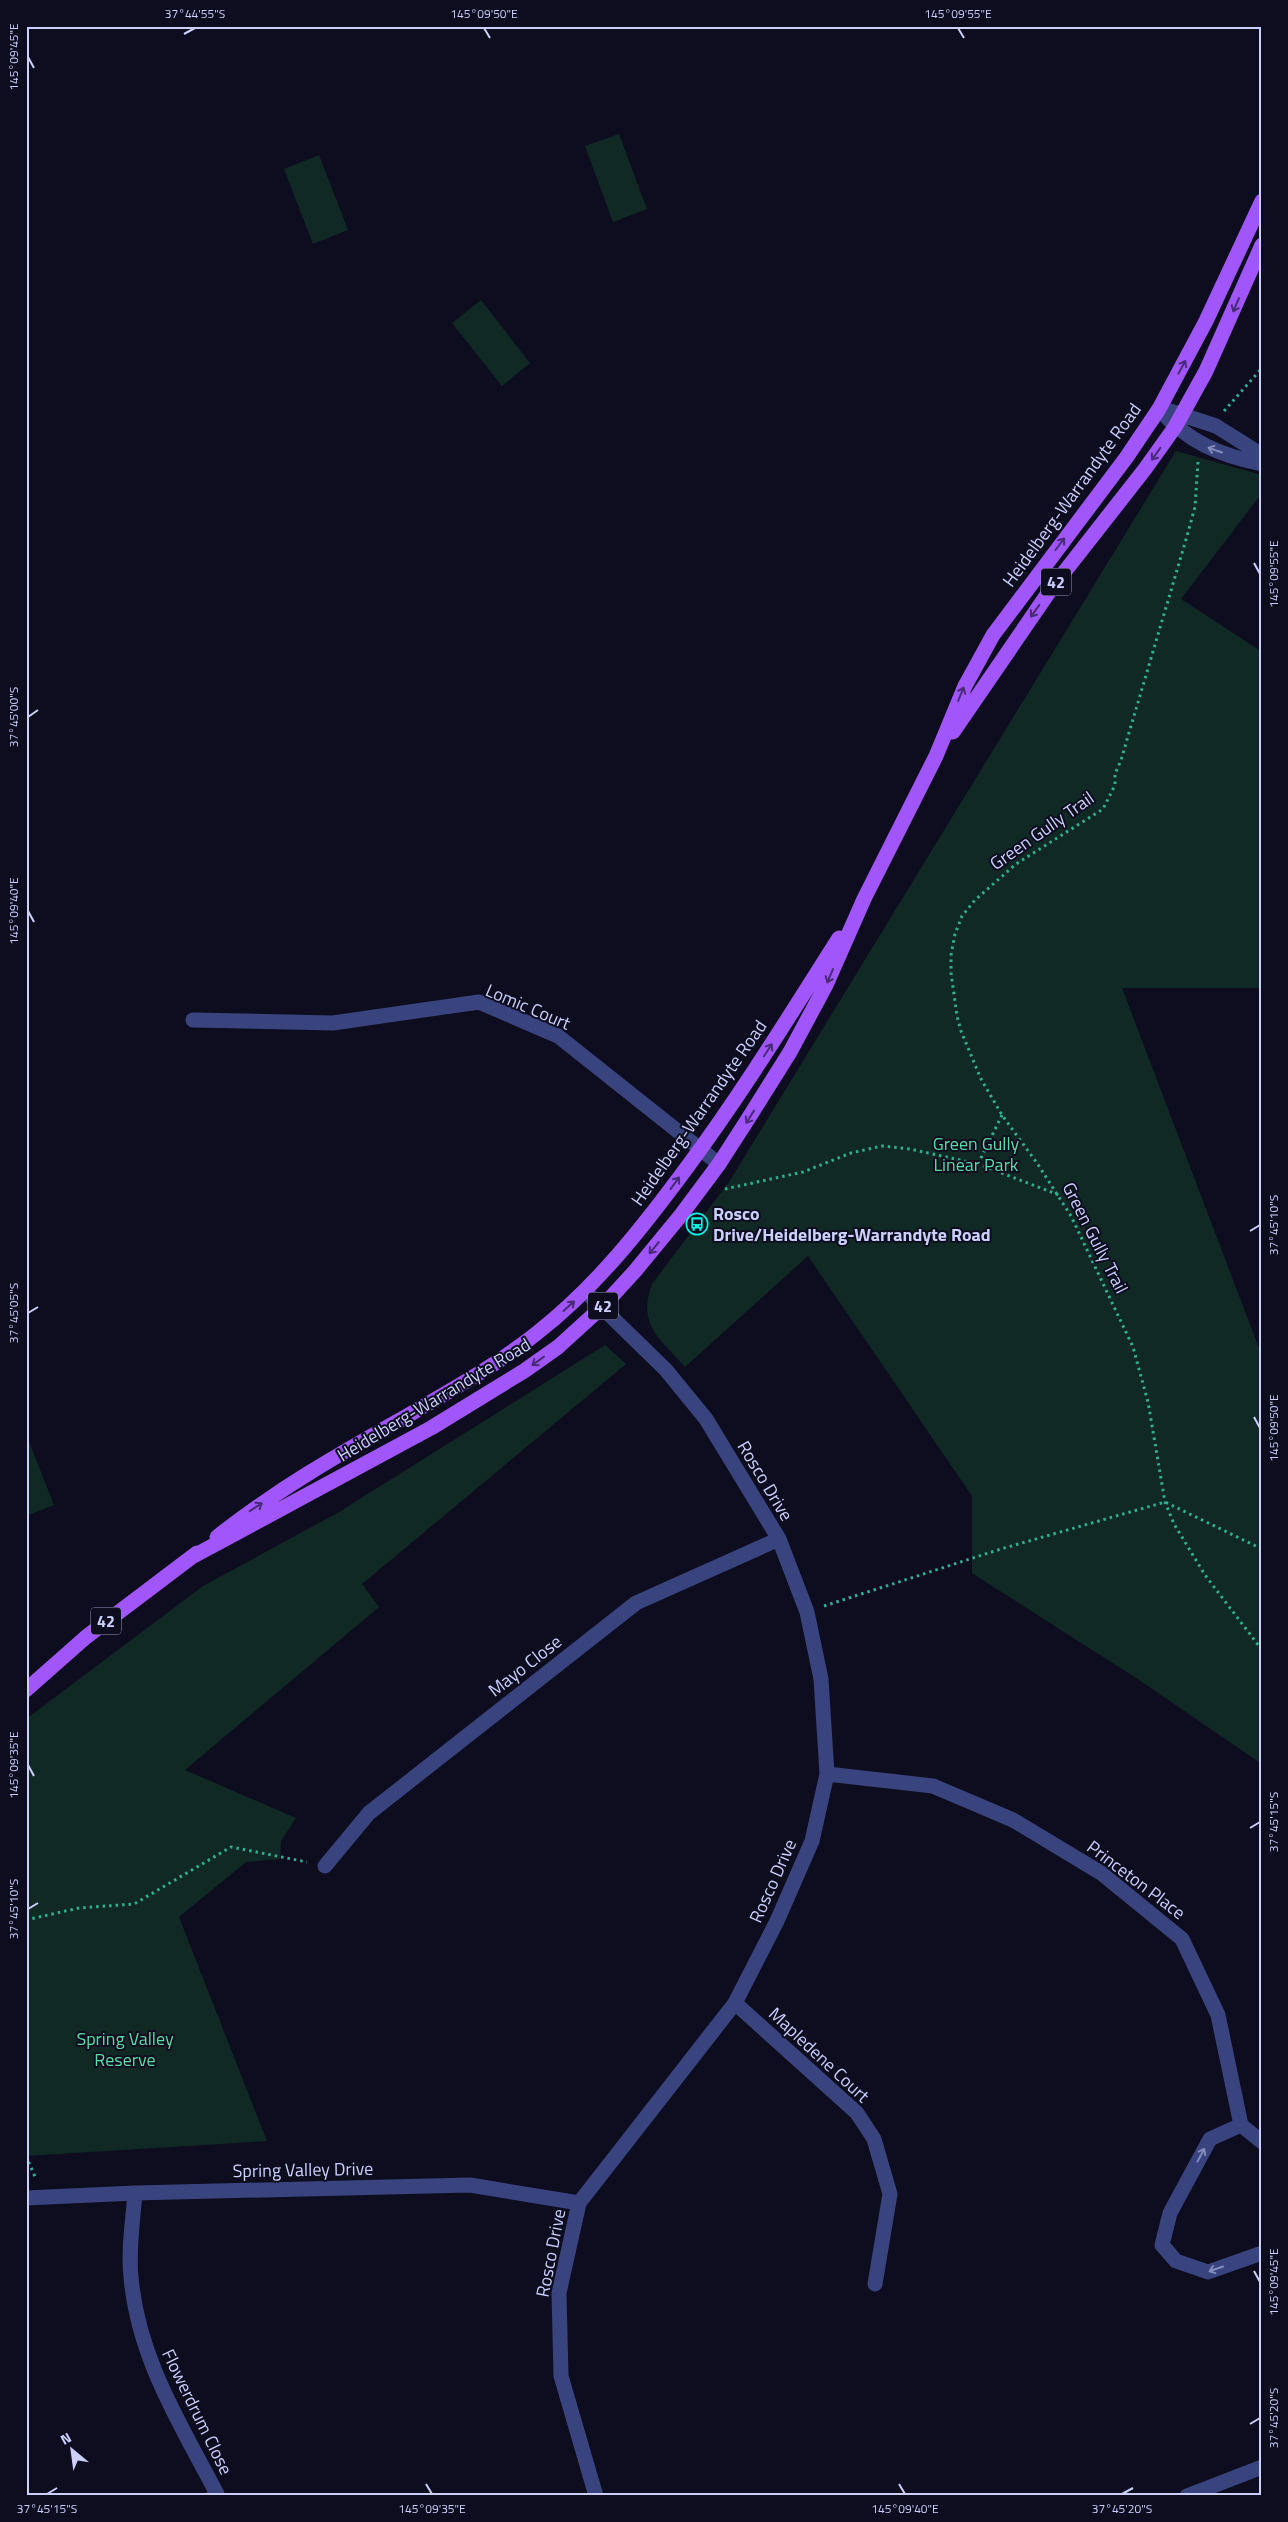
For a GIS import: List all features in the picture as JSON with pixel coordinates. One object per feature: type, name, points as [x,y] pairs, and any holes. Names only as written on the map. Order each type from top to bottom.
[{"type":"main road","name":"Heidelberg-Warrandyte Road","points":[[190,1558],[349,1474],[485,1396],[558,1347],[602,1307],[635,1271],[720,1164],[790,1052],[826,986],[864,899],[936,756],[965,686],[993,635],[1126,458],[1159,409],[1206,322],[1262,201]]},
{"type":"main road","name":"Heidelberg-Warrandyte Road","points":[[936,756],[1051,589],[1146,469],[1175,428],[1225,331],[1262,245]]},
{"type":"main road","name":"Heidelberg-Warrandyte Road","points":[[26,1690],[86,1637],[248,1512],[312,1471],[503,1359],[537,1333],[585,1291],[653,1214],[701,1150],[864,899]]},
{"type":"street","points":[[1159,409],[1183,414],[1216,426],[1262,455]]},
{"type":"street","points":[[1159,409],[1175,428],[1203,446],[1262,464]]},
{"type":"street","name":"Lomic Court","points":[[193,1020],[333,1023],[479,1002],[558,1036],[720,1164]]},
{"type":"street","name":"Rosco Drive","points":[[585,1291],[666,1370],[706,1419],[779,1539],[806,1612],[821,1679],[827,1774],[812,1841],[777,1921],[735,2003],[579,2203],[559,2293],[561,2376],[596,2496]]},
{"type":"street","name":"Mayo Close","points":[[325,1866],[369,1813],[636,1603],[779,1539]]},
{"type":"street","name":"Princeton Place","points":[[827,1774],[933,1786],[1013,1820],[1102,1873],[1182,1939],[1218,2015],[1241,2125]]},
{"type":"street","name":"Mapledene Court","points":[[735,2003],[857,2113],[874,2138],[890,2194],[876,2284]]},
{"type":"street","points":[[1262,2142],[1241,2125],[1210,2139],[1170,2213],[1162,2246],[1176,2261],[1208,2272],[1262,2253]]},
{"type":"street","name":"Spring Valley Drive","points":[[26,2198],[135,2193],[470,2185],[579,2203]]},
{"type":"street","name":"Flowerdrum Close","points":[[135,2193],[130,2274],[137,2323],[158,2384],[217,2494],[213,2496]]},
{"type":"street","points":[[1193,2495],[1262,2467]]},
{"type":"path","points":[[1216,426],[1224,410],[1235,402],[1262,368]]},
{"type":"path","name":"Green Gully Trail","points":[[1203,446],[1198,455],[1195,506],[1121,760],[1115,774],[1115,785],[1103,809],[1016,864],[997,878],[975,900],[962,916],[955,934],[951,973],[961,1031],[981,1079],[1002,1115],[1059,1195],[1095,1263],[1133,1346],[1148,1402],[1165,1502],[1190,1552],[1262,1650]]},
{"type":"path","points":[[978,1164],[1002,1115]]},
{"type":"path","points":[[724,1189],[802,1172],[851,1153],[882,1146],[910,1149],[978,1164],[1059,1195]]},
{"type":"path","points":[[806,1612],[1001,1548],[1165,1502],[1262,1549]]},
{"type":"path","points":[[26,1920],[79,1908],[134,1904],[231,1847],[325,1866]]},
{"type":"green space","points":[[619,134],[647,209],[613,222],[585,146]]},
{"type":"green space","points":[[319,155],[348,230],[313,244],[284,169]]},
{"type":"green space","points":[[481,300],[530,363],[502,386],[452,323]]},
{"type":"green space","name":"Green Gully Linear Park","points":[[1176,451],[1262,475],[1262,493],[1181,599],[1262,652],[1262,988],[1122,988],[1262,1356],[1262,1764],[1136,1678],[972,1573],[972,1496],[808,1256],[685,1367],[654,1330],[649,1321],[647,1310],[652,1284],[729,1182]]},
{"type":"green space","name":"Spring Valley Reserve","points":[[605,1345],[626,1364],[362,1584],[379,1607],[185,1770],[296,1818],[281,1841],[280,1859],[246,1862],[179,1917],[267,2141],[26,2156],[26,1719],[203,1586],[339,1512]]},
{"type":"green space","points":[[26,1434],[54,1505],[26,1516]]},
{"type":"place","name":"Rosco Drive/Heidelberg-Warrandyte Road","points":[[697,1224]]}]
